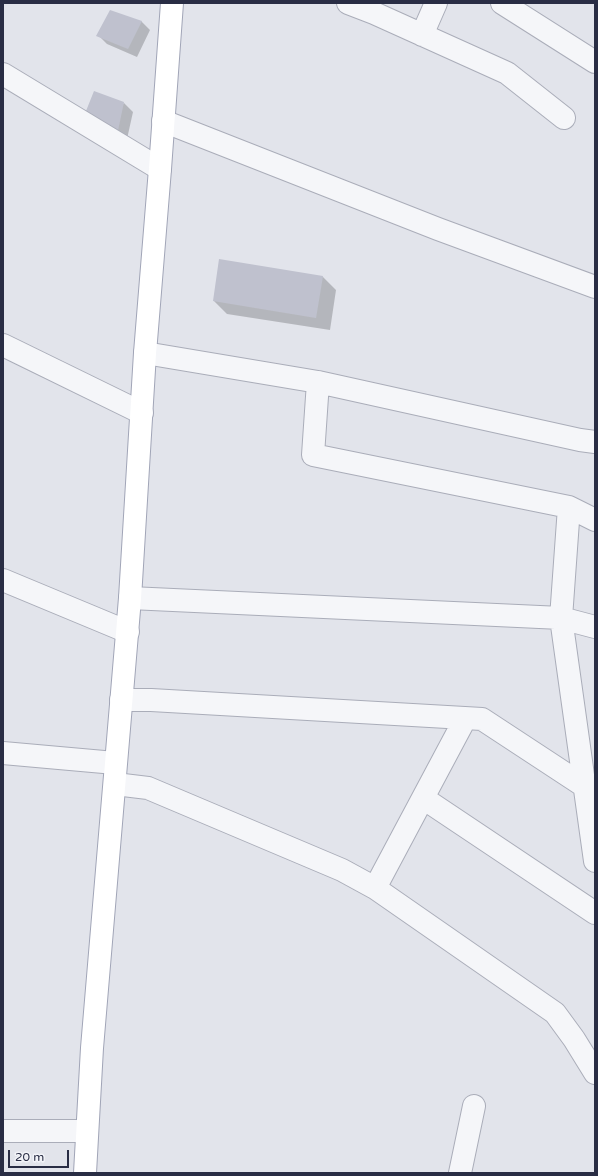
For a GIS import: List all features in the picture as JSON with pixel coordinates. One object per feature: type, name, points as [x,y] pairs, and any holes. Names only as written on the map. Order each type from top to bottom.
[{"type":"main road","points":[[85,1173],[92,1048],[128,632],[145,353],[172,3]]},
{"type":"street","points":[[348,3],[374,13],[507,73],[564,118]]},
{"type":"street","points":[[422,35],[436,3]]},
{"type":"street","points":[[502,3],[595,62]]},
{"type":"street","points":[[4,76],[160,169]]},
{"type":"street","points":[[164,121],[438,229],[595,287]]},
{"type":"street","points":[[3,346],[142,414]]},
{"type":"street","points":[[145,353],[318,382],[580,440],[595,442]]},
{"type":"street","points":[[318,382],[313,455],[569,507],[595,520]]},
{"type":"street","points":[[569,507],[561,618],[595,862]]},
{"type":"street","points":[[3,580],[128,632]]},
{"type":"street","points":[[130,598],[561,618],[595,627]]},
{"type":"street","points":[[121,700],[482,719],[584,786]]},
{"type":"street","points":[[375,888],[465,719]]},
{"type":"street","points":[[3,753],[116,763]]},
{"type":"street","points":[[115,784],[148,788],[342,870],[375,888],[555,1013],[574,1038],[588,1046],[595,1073]]},
{"type":"street","points":[[423,798],[595,913]]},
{"type":"street","points":[[460,1173],[474,1106]]},
{"type":"street","points":[[3,1131],[87,1130]]},
{"type":"building","points":[[110,10],[142,21],[128,49],[96,36]]},
{"type":"building","points":[[94,91],[124,102],[116,140],[82,121]]},
{"type":"building","points":[[219,259],[323,276],[316,318],[213,301]]}]
